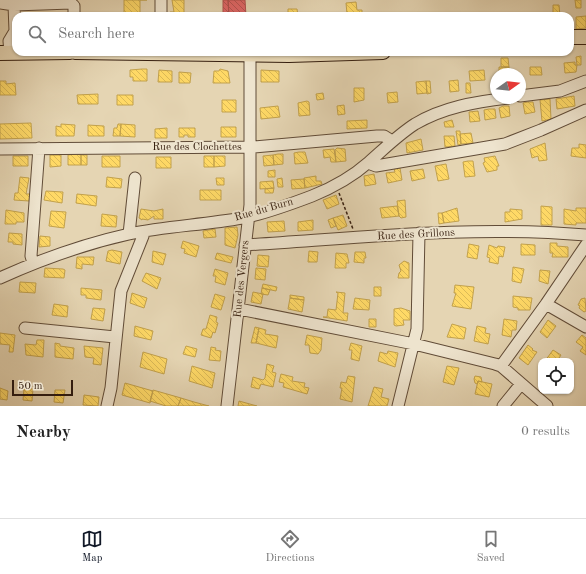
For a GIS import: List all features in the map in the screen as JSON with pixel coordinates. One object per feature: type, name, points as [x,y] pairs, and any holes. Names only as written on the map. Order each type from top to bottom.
[{"type":"main road","points":[[574,37],[586,37]]},
{"type":"street","points":[[161,0],[161,12]]},
{"type":"street","points":[[0,2],[14,4],[71,3],[74,6],[74,12]]},
{"type":"street","points":[[14,4],[14,12]]},
{"type":"street","points":[[5,53],[12,36]]},
{"type":"street","name":"Rue des Vergers","points":[[227,406],[250,205],[250,56]]},
{"type":"street","points":[[526,95],[560,91],[586,82]]},
{"type":"street","name":"Rue du Burn","points":[[0,278],[33,263],[86,244],[129,234],[248,216],[312,196],[336,186],[368,163],[392,141],[415,124],[446,109],[474,102],[490,100]]},
{"type":"street","points":[[368,163],[376,166],[504,144],[541,130],[586,110]]},
{"type":"street","name":"Rue des Clochettes","points":[[0,149],[250,147],[377,136],[384,136],[392,141]]},
{"type":"street","points":[[33,263],[31,256],[40,148]]},
{"type":"street","points":[[129,234],[135,178]]},
{"type":"street","name":"Rue des Grillons","points":[[245,245],[419,234],[503,231],[586,235]]},
{"type":"street","points":[[107,406],[111,388],[115,337],[121,291],[143,236],[142,232]]},
{"type":"street","points":[[398,406],[417,329],[419,234]]},
{"type":"street","points":[[501,366],[586,245]]},
{"type":"street","points":[[546,304],[586,327]]},
{"type":"street","points":[[239,309],[414,344],[501,366],[547,406]]},
{"type":"street","points":[[25,328],[115,337]]},
{"type":"street","points":[[503,406],[521,384]]},
{"type":"path","points":[[336,186],[348,212],[356,238]]},
{"type":"building: Homes","points":[[124,0],[140,0],[140,12],[124,12]]},
{"type":"building: Homes","points":[[172,0],[184,0],[184,12],[174,12]]},
{"type":"building: Homes","points":[[575,0],[581,0],[581,8],[576,8]]},
{"type":"building: Homes","points":[[356,2],[357,10],[362,10],[362,12],[347,12],[346,3]]},
{"type":"building: Homes","points":[[553,5],[559,5],[560,12],[553,12]]},
{"type":"building: Homes","points":[[288,9],[297,9],[297,12],[288,12]]},
{"type":"building: Homes","points":[[586,16],[586,28],[576,29],[576,17]]},
{"type":"building: Homes","points":[[581,56],[581,65],[577,65],[576,57]]},
{"type":"building: Homes","points":[[501,58],[508,58],[509,67],[501,67]]},
{"type":"building: Homes","points":[[575,62],[575,65],[577,65],[576,72],[565,73],[564,63]]},
{"type":"building: Homes","points":[[530,67],[541,67],[542,75],[530,75]]},
{"type":"building: Homes","points":[[147,69],[147,81],[133,81],[133,77],[130,77],[130,70]]},
{"type":"building: Homes","points":[[220,69],[228,71],[230,83],[213,83],[214,71],[219,71]]},
{"type":"building: Homes","points":[[159,70],[172,71],[172,82],[158,82]]},
{"type":"building: Homes","points":[[261,70],[279,71],[279,82],[261,82]]},
{"type":"building: Homes","points":[[484,70],[485,80],[470,81],[469,71]]},
{"type":"building: Homes","points":[[179,72],[191,73],[190,83],[179,83]]},
{"type":"building: Homes","points":[[458,80],[459,91],[450,92],[449,81]]},
{"type":"building: Homes","points":[[0,81],[6,81],[6,84],[15,83],[16,95],[0,95]]},
{"type":"building: Homes","points":[[426,81],[427,93],[417,94],[416,82]]},
{"type":"building: Homes","points":[[426,81],[430,81],[431,93],[427,94]]},
{"type":"building: Homes","points":[[466,83],[470,83],[471,93],[466,93]]},
{"type":"building: Homes","points":[[354,88],[364,88],[364,100],[354,102]]},
{"type":"building: Homes","points":[[397,92],[398,102],[388,103],[387,93]]},
{"type":"building: Homes","points":[[323,93],[324,99],[317,100],[316,94]]},
{"type":"building: Homes","points":[[98,94],[98,104],[78,104],[77,95]]},
{"type":"building: Homes","points":[[117,95],[133,95],[133,105],[117,105]]},
{"type":"building: Homes","points":[[574,96],[575,106],[557,109],[556,99]]},
{"type":"building: Homes","points":[[550,99],[551,119],[542,121],[540,100]]},
{"type":"building: Homes","points":[[222,100],[236,100],[236,112],[222,112]]},
{"type":"building: Homes","points":[[309,102],[310,115],[299,116],[298,103]]},
{"type":"building: Homes","points":[[526,102],[533,102],[535,112],[525,114],[523,104],[526,104]]},
{"type":"building: Homes","points":[[344,105],[345,114],[338,115],[337,106]]},
{"type":"building: Homes","points":[[278,106],[280,117],[261,119],[260,108]]},
{"type":"building: Homes","points":[[509,106],[510,116],[501,118],[499,108]]},
{"type":"building: Homes","points":[[495,109],[496,118],[485,120],[484,110]]},
{"type":"building: Homes","points":[[478,111],[480,121],[470,122],[469,112]]},
{"type":"building: Homes","points":[[367,120],[367,128],[347,129],[347,121]]},
{"type":"building: Homes","points":[[452,120],[454,127],[445,127],[444,122]]},
{"type":"building: Homes","points":[[31,123],[32,138],[0,139],[0,124]]},
{"type":"building: Homes","points":[[61,124],[75,125],[74,136],[56,136],[56,126],[61,127]]},
{"type":"building: Homes","points":[[118,124],[121,124],[120,136],[113,136],[114,128],[117,128]]},
{"type":"building: Homes","points":[[121,124],[135,125],[135,137],[120,136]]},
{"type":"building: Homes","points":[[88,125],[104,126],[104,136],[88,136]]},
{"type":"building: Homes","points":[[221,127],[236,127],[236,137],[221,137]]},
{"type":"building: Homes","points":[[167,128],[167,138],[155,138],[155,129]]},
{"type":"building: Homes","points":[[179,128],[195,128],[195,137],[188,137],[188,135],[184,135],[184,137],[179,137]]},
{"type":"building: Homes","points":[[456,131],[460,131],[461,144],[458,145]]},
{"type":"building: Homes","points":[[471,133],[473,143],[461,144],[460,134]]},
{"type":"building: Homes","points":[[444,136],[454,136],[455,146],[445,147]]},
{"type":"building: Homes","points":[[421,139],[423,150],[407,153],[406,143]]},
{"type":"building: Homes","points":[[545,143],[547,160],[539,161],[538,156],[532,158],[530,149]]},
{"type":"building: Homes","points":[[579,144],[586,145],[586,158],[571,156],[572,148],[579,148]]},
{"type":"building: Homes","points":[[337,148],[345,149],[346,161],[336,162],[335,150]]},
{"type":"building: Homes","points":[[334,149],[336,162],[331,162],[330,157],[324,158],[323,150]]},
{"type":"building: Homes","points":[[305,152],[308,163],[295,164],[294,153]]},
{"type":"building: Homes","points":[[283,154],[283,164],[274,165],[273,155]]},
{"type":"building: Homes","points":[[50,155],[61,155],[61,166],[50,167]]},
{"type":"building: Homes","points":[[68,155],[81,155],[81,165],[68,165]]},
{"type":"building: Homes","points":[[81,155],[87,155],[87,165],[81,165]]},
{"type":"building: Homes","points":[[273,155],[274,165],[264,166],[263,156]]},
{"type":"building: Homes","points":[[13,156],[28,156],[28,166],[13,166]]},
{"type":"building: Homes","points":[[102,156],[120,156],[120,167],[102,167]]},
{"type":"building: Homes","points":[[204,156],[214,156],[214,167],[204,167]]},
{"type":"building: Homes","points":[[214,156],[225,156],[225,166],[214,167]]},
{"type":"building: Homes","points":[[495,156],[499,166],[497,166],[497,170],[487,172],[483,163],[485,162],[484,158]]},
{"type":"building: Homes","points":[[156,157],[171,157],[171,168],[156,168]]},
{"type":"building: Homes","points":[[473,161],[475,176],[465,177],[463,162]]},
{"type":"building: Homes","points":[[446,164],[449,179],[438,181],[435,166]]},
{"type":"building: Homes","points":[[400,168],[402,180],[388,183],[386,173],[395,172],[394,169]]},
{"type":"building: Homes","points":[[423,169],[425,178],[412,181],[410,171]]},
{"type":"building: Homes","points":[[275,170],[275,177],[268,177],[268,171]]},
{"type":"building: Homes","points":[[374,174],[376,184],[365,186],[364,176]]},
{"type":"building: Homes","points":[[316,176],[316,181],[321,181],[322,184],[305,188],[304,178]]},
{"type":"building: Homes","points":[[20,177],[29,178],[26,194],[30,194],[29,201],[14,200],[15,193],[18,193]]},
{"type":"building: Homes","points":[[107,177],[122,179],[121,188],[106,187]]},
{"type":"building: Homes","points":[[216,178],[224,178],[224,185],[217,185]]},
{"type":"building: Homes","points":[[282,178],[283,187],[278,187],[277,179]]},
{"type":"building: Homes","points":[[304,179],[305,188],[292,189],[291,180]]},
{"type":"building: Homes","points":[[273,181],[274,188],[260,189],[260,182]]},
{"type":"building: Homes","points":[[274,188],[273,193],[265,193],[265,189]]},
{"type":"building: Homes","points":[[200,190],[221,190],[221,200],[200,200]]},
{"type":"building: Homes","points":[[46,191],[63,192],[62,203],[44,200]]},
{"type":"building: Homes","points":[[77,194],[97,196],[96,206],[76,203]]},
{"type":"building: Homes","points":[[336,195],[339,204],[327,209],[323,200]]},
{"type":"building: Homes","points":[[405,200],[406,217],[401,218],[399,216],[397,201]]},
{"type":"building: Homes","points":[[397,206],[399,216],[382,218],[380,208]]},
{"type":"building: Homes","points":[[541,206],[552,207],[552,225],[541,225]]},
{"type":"building: Homes","points":[[457,208],[459,221],[444,223],[442,213]]},
{"type":"building: Homes","points":[[576,208],[586,208],[586,223],[576,223],[576,225],[564,224],[564,209],[576,211]]},
{"type":"building: Homes","points":[[141,209],[154,211],[163,209],[163,219],[154,219],[154,216],[148,220],[142,220],[139,218]]},
{"type":"building: Homes","points":[[510,209],[522,210],[522,219],[505,222],[505,212],[510,212]]},
{"type":"building: Homes","points":[[6,210],[24,213],[24,222],[5,224]]},
{"type":"building: Homes","points":[[51,211],[66,212],[64,228],[49,226]]},
{"type":"building: Homes","points":[[438,213],[442,213],[444,223],[439,224]]},
{"type":"building: Homes","points":[[102,214],[117,216],[116,227],[101,226]]},
{"type":"building: Homes","points":[[343,215],[347,226],[338,230],[333,218]]},
{"type":"building: Homes","points":[[333,218],[336,226],[331,228],[328,220]]},
{"type":"building: Homes","points":[[313,220],[313,230],[298,231],[298,222]]},
{"type":"building: Homes","points":[[284,221],[285,231],[268,232],[267,222]]},
{"type":"building: Homes","points":[[237,227],[238,235],[235,248],[225,245],[225,228]]},
{"type":"building: Homes","points":[[215,229],[216,237],[204,238],[203,231]]},
{"type":"building: Homes","points":[[9,233],[22,234],[22,245],[8,242]]},
{"type":"building: Homes","points":[[40,236],[50,237],[50,246],[39,247]]},
{"type":"building: Homes","points":[[183,241],[199,246],[196,257],[184,253],[185,249],[181,248]]},
{"type":"building: Homes","points":[[550,243],[557,243],[557,246],[568,247],[568,257],[552,257],[553,253],[550,253]]},
{"type":"building: Homes","points":[[469,244],[479,246],[477,259],[467,257]]},
{"type":"building: Homes","points":[[521,244],[535,245],[535,255],[521,255]]},
{"type":"building: Homes","points":[[489,245],[497,248],[498,246],[505,247],[503,257],[499,256],[498,264],[489,262],[490,258],[487,257]]},
{"type":"building: Homes","points":[[112,250],[122,252],[120,264],[106,261],[108,251]]},
{"type":"building: Homes","points":[[153,251],[166,254],[163,265],[152,262]]},
{"type":"building: Homes","points":[[309,251],[318,252],[317,262],[308,262]]},
{"type":"building: Homes","points":[[355,252],[365,252],[366,258],[364,258],[364,263],[354,262]]},
{"type":"building: Homes","points":[[217,253],[233,257],[231,263],[215,259]]},
{"type":"building: Homes","points":[[336,253],[347,254],[349,263],[346,263],[346,268],[335,268]]},
{"type":"building: Homes","points":[[258,255],[269,256],[268,267],[257,266]]},
{"type":"building: Homes","points":[[77,257],[94,257],[93,265],[82,264],[82,269],[76,268]]},
{"type":"building: Homes","points":[[404,261],[409,263],[409,278],[398,278],[401,271],[399,265]]},
{"type":"building: Homes","points":[[513,267],[524,269],[521,283],[512,281]]},
{"type":"building: Homes","points":[[45,268],[65,270],[64,278],[44,277]]},
{"type":"building: Homes","points":[[256,268],[266,269],[265,280],[255,279]]},
{"type":"building: Homes","points":[[215,269],[228,273],[225,285],[215,282],[216,276],[213,276]]},
{"type":"building: Homes","points":[[540,270],[550,271],[548,284],[539,281]]},
{"type":"building: Homes","points":[[146,273],[161,278],[157,289],[142,281]]},
{"type":"building: Homes","points":[[20,282],[36,283],[35,293],[19,292]]},
{"type":"building: Homes","points":[[263,284],[277,287],[276,291],[262,288]]},
{"type":"building: Homes","points":[[455,285],[474,287],[471,309],[452,306],[456,293],[454,293]]},
{"type":"building: Homes","points":[[374,287],[381,287],[381,296],[374,296]]},
{"type":"building: Homes","points":[[81,288],[102,290],[101,300],[86,298],[86,295],[81,295]]},
{"type":"building: Homes","points":[[262,288],[270,290],[268,295],[261,294]]},
{"type":"building: Homes","points":[[253,292],[263,294],[261,304],[251,302]]},
{"type":"building: Homes","points":[[336,292],[345,293],[343,313],[348,313],[347,321],[323,317],[327,317],[328,309],[336,310],[338,293]]},
{"type":"building: Homes","points":[[132,293],[147,298],[144,308],[130,303]]},
{"type":"building: Homes","points":[[215,294],[225,297],[221,310],[211,307]]},
{"type":"building: Homes","points":[[290,295],[304,297],[304,300],[290,298]]},
{"type":"building: Homes","points":[[513,296],[532,298],[530,310],[518,310],[518,308],[513,307]]},
{"type":"building: Homes","points":[[290,298],[304,300],[302,312],[288,309]]},
{"type":"building: Homes","points":[[355,298],[370,300],[369,310],[353,309]]},
{"type":"building: Homes","points":[[585,298],[586,311],[584,312],[578,305],[581,299]]},
{"type":"building: Homes","points":[[54,304],[68,306],[67,317],[52,315]]},
{"type":"building: Homes","points":[[93,308],[105,309],[103,321],[91,319]]},
{"type":"building: Homes","points":[[401,308],[410,311],[410,320],[403,320],[404,325],[396,326],[394,325],[394,309]]},
{"type":"building: Homes","points":[[210,315],[217,317],[216,322],[218,323],[215,333],[213,332],[211,338],[201,335],[203,329],[206,329]]},
{"type":"building: Homes","points":[[369,319],[376,319],[376,327],[369,327]]},
{"type":"building: Homes","points":[[504,319],[517,321],[516,330],[512,330],[511,337],[502,335]]},
{"type":"building: Homes","points":[[548,320],[556,326],[547,338],[540,332]]},
{"type":"building: Homes","points":[[452,324],[466,328],[464,339],[447,337]]},
{"type":"building: Homes","points":[[135,326],[153,331],[151,340],[134,336]]},
{"type":"building: Homes","points":[[477,326],[486,328],[485,333],[490,334],[488,344],[474,341]]},
{"type":"building: Homes","points":[[255,327],[259,328],[256,343],[251,343]]},
{"type":"building: Homes","points":[[259,328],[266,330],[265,334],[278,336],[276,348],[256,343]]},
{"type":"building: Homes","points":[[0,333],[15,335],[13,352],[9,352],[10,345],[0,344]]},
{"type":"building: Homes","points":[[307,335],[322,338],[321,350],[318,354],[310,353],[309,345],[305,345]]},
{"type":"building: Homes","points":[[582,335],[586,338],[586,355],[580,351],[583,347],[576,342]]},
{"type":"building: Homes","points":[[37,340],[44,340],[43,357],[26,355],[25,344],[36,345]]},
{"type":"building: Homes","points":[[55,343],[60,344],[60,346],[74,348],[73,359],[55,357]]},
{"type":"building: Homes","points":[[351,343],[362,346],[359,361],[351,359],[352,350],[349,350]]},
{"type":"building: Homes","points":[[528,345],[533,349],[532,350],[537,352],[528,365],[519,358]]},
{"type":"building: Homes","points":[[84,346],[103,348],[101,365],[93,364],[94,358],[85,357]]},
{"type":"building: Homes","points":[[186,346],[197,349],[195,357],[183,354]]},
{"type":"building: Homes","points":[[211,347],[216,348],[215,350],[221,351],[220,361],[209,360]]},
{"type":"building: Homes","points":[[553,350],[561,355],[559,358],[547,358]]},
{"type":"building: Homes","points":[[388,351],[398,353],[395,367],[378,361],[380,352],[387,354]]},
{"type":"building: Homes","points":[[143,352],[167,359],[164,374],[140,367]]},
{"type":"building: Homes","points":[[267,364],[274,366],[272,372],[276,373],[273,387],[261,384],[259,389],[251,387],[253,377],[263,380],[265,378]]},
{"type":"building: Homes","points":[[192,366],[215,373],[212,388],[189,381]]},
{"type":"building: Homes","points":[[447,366],[459,368],[454,385],[443,382]]},
{"type":"building: Homes","points":[[281,374],[293,377],[292,381],[305,383],[304,387],[309,388],[307,394],[283,387],[284,383],[279,382]]},
{"type":"building: Homes","points":[[348,376],[355,377],[352,402],[340,399],[342,388],[340,388],[341,382],[346,383]]},
{"type":"building: Homes","points":[[475,376],[481,377],[482,382],[478,381],[477,384],[475,383]]},
{"type":"building: Homes","points":[[478,381],[492,384],[489,397],[475,394]]},
{"type":"building: Homes","points":[[125,383],[153,391],[150,403],[122,395]]},
{"type":"building: Homes","points":[[374,387],[383,389],[381,397],[389,399],[387,406],[368,406]]},
{"type":"building: Homes","points":[[0,388],[8,391],[7,400],[0,399]]},
{"type":"building: Homes","points":[[24,389],[33,389],[32,401],[23,400]]},
{"type":"building: Homes","points":[[55,390],[65,390],[63,403],[54,402]]},
{"type":"building: Homes","points":[[153,390],[181,398],[178,406],[166,406],[150,401]]},
{"type":"building: Homes","points":[[84,395],[99,397],[98,406],[83,405]]},
{"type":"building: Homes","points":[[181,398],[194,402],[209,406],[178,406]]},
{"type":"building: Homes","points":[[239,401],[257,406],[238,406]]},
{"type":"building: Shops","points":[[223,0],[228,0],[229,12],[223,12]]},
{"type":"building: Shops","points":[[228,0],[245,0],[246,12],[229,12]]}]
